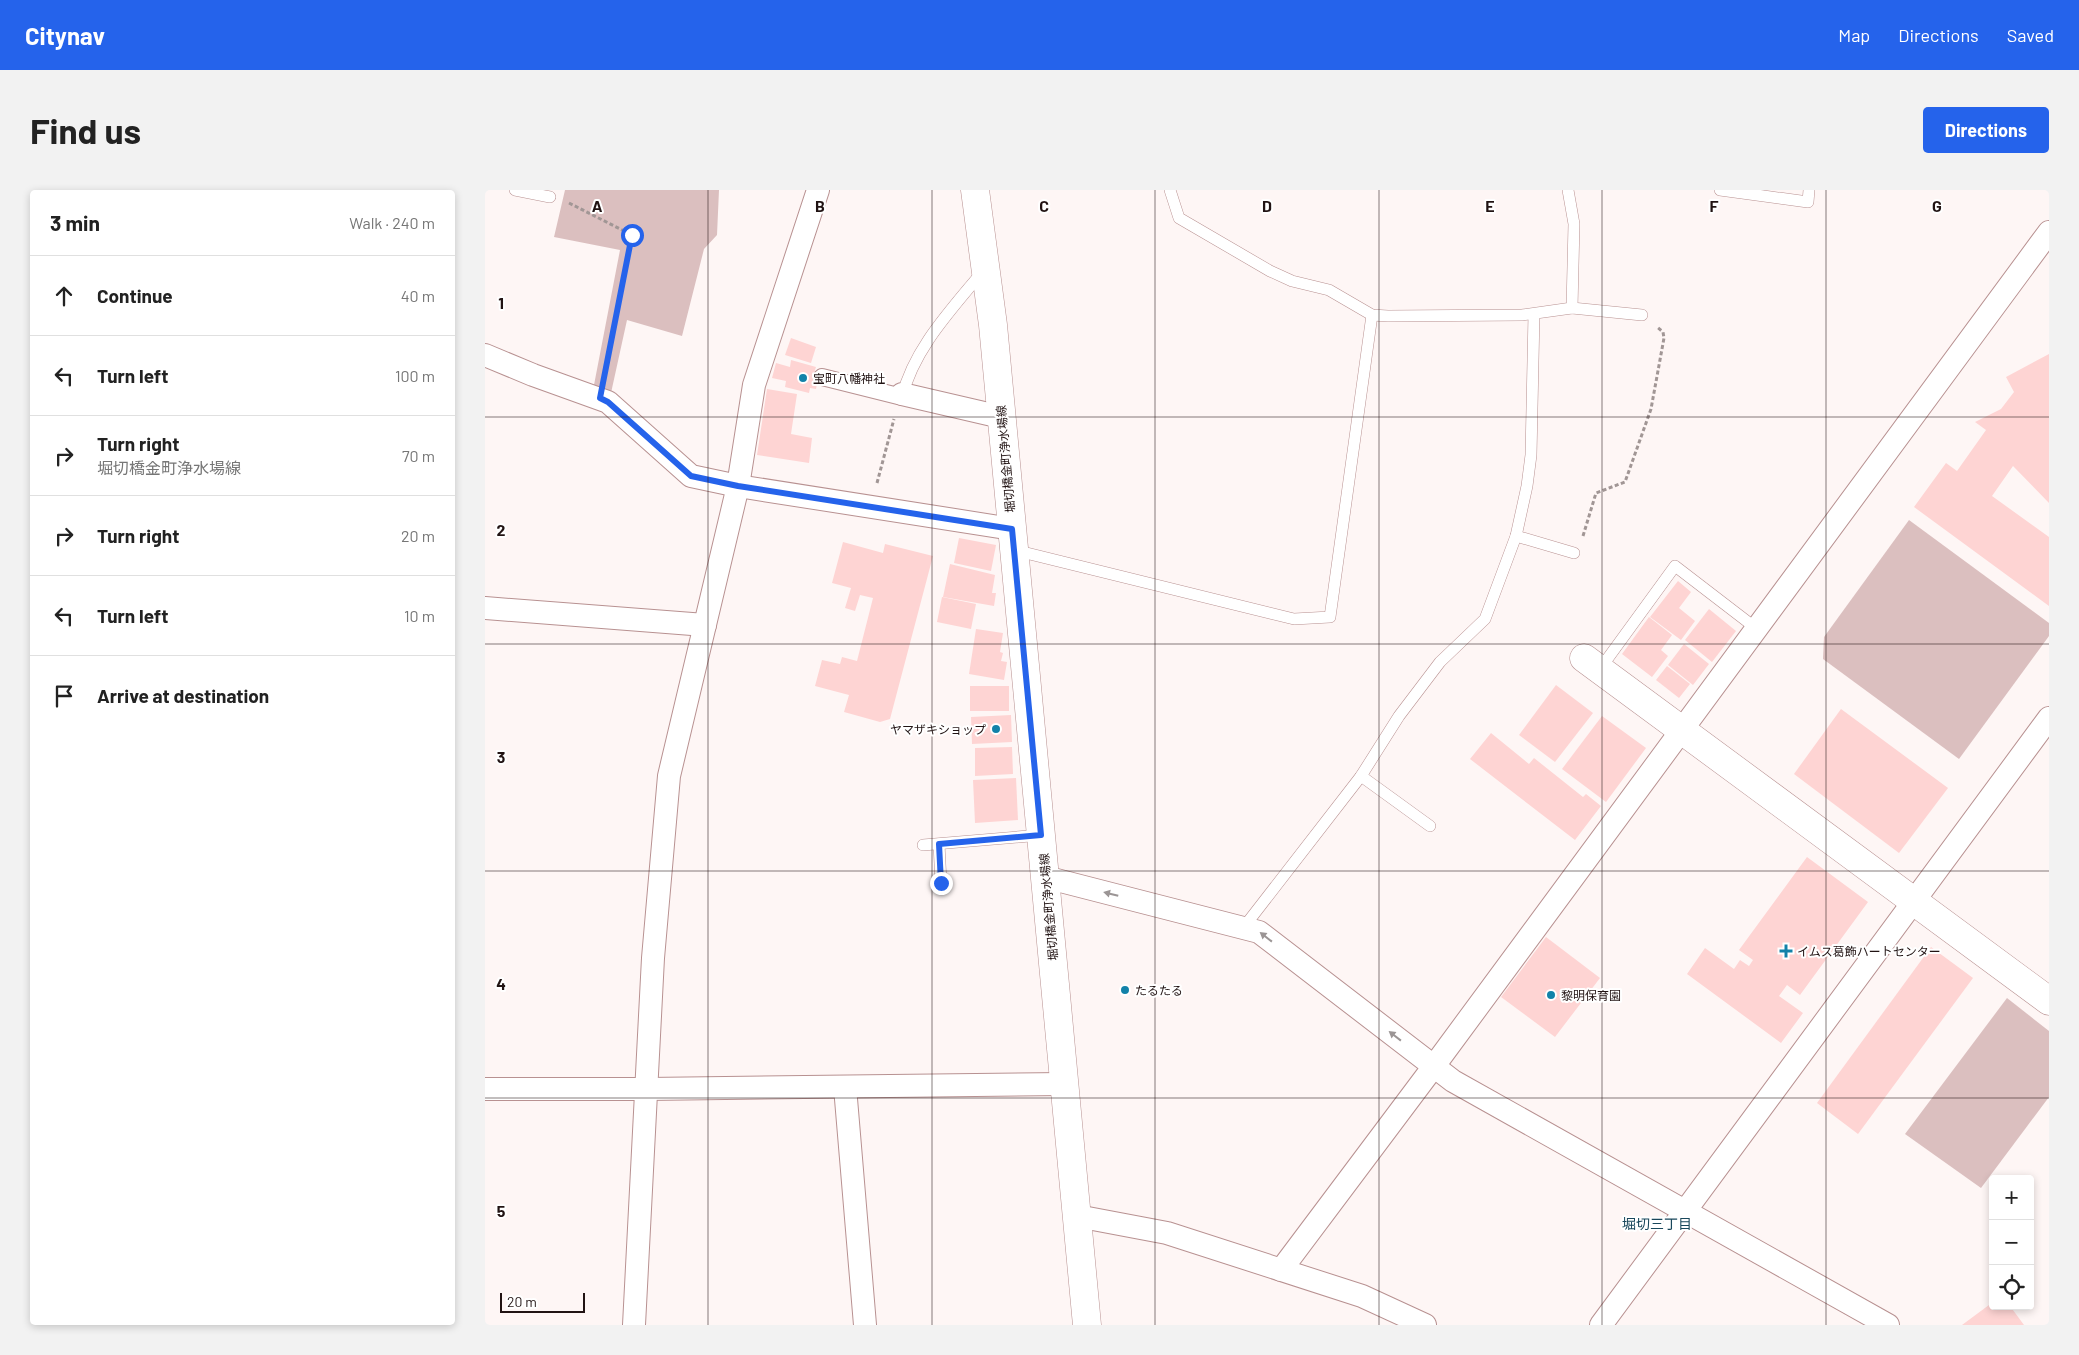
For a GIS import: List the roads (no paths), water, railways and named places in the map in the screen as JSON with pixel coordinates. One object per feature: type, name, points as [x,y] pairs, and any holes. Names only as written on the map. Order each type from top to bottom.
[{"type":"street","points":[[634,1325],[653,958],[669,776],[738,486],[754,385],[818,190]]},
{"type":"street","name":"堀切橋金町浄水場線","points":[[975,190],[993,325],[1087,1325]]},
{"type":"street","points":[[1281,1270],[1683,730],[2049,232]]},
{"type":"street","points":[[485,355],[533,375],[608,402],[691,476],[738,486],[870,508],[1013,540]]},
{"type":"street","points":[[822,377],[1001,417]]},
{"type":"street","points":[[485,608],[705,626]]},
{"type":"street","points":[[1592,664],[2049,1000]]},
{"type":"street","points":[[1601,1325],[2049,718]]},
{"type":"street","points":[[1045,877],[1259,932],[1453,1081],[1888,1325]]},
{"type":"street","points":[[485,1089],[1064,1084]]},
{"type":"street","points":[[845,1087],[865,1325]]},
{"type":"street","points":[[1077,1216],[1167,1233],[1362,1296],[1425,1325]]},
{"type":"lane","points":[[515,190],[550,197]]},
{"type":"lane","points":[[1170,190],[1179,218],[1270,271],[1292,281],[1329,290],[1372,314],[1388,316],[1534,314],[1572,308],[1642,315]]},
{"type":"lane","points":[[1567,190],[1574,224],[1572,308]]},
{"type":"lane","points":[[1720,190],[1808,202],[1809,190]]},
{"type":"lane","points":[[902,395],[908,377],[925,345],[985,268]]},
{"type":"lane","points":[[1013,540],[1295,619],[1330,617],[1372,314]]},
{"type":"lane","points":[[1244,928],[1361,776],[1399,716],[1440,662],[1485,619],[1516,536],[1527,486],[1531,455],[1534,314]]},
{"type":"lane","points":[[1516,536],[1574,553]]},
{"type":"lane","points":[[1592,664],[1675,566],[1757,628]]},
{"type":"lane","points":[[1361,776],[1430,826]]},
{"type":"lane","points":[[923,845],[1041,835]]},
{"type":"lane","points":[[939,844],[941,883]]},
{"type":"place","name":"宝町八幡神社","points":[[803,378]]},
{"type":"place","name":"ヤマザキショップ","points":[[996,729]]},
{"type":"place","name":"イムス葛飾ハートセンター","points":[[1786,951]]},
{"type":"place","name":"たるたる","points":[[1125,990]]},
{"type":"place","name":"黎明保育園","points":[[1551,995]]},
{"type":"district","name":"堀切三丁目","points":[[1657,1223]]}]
